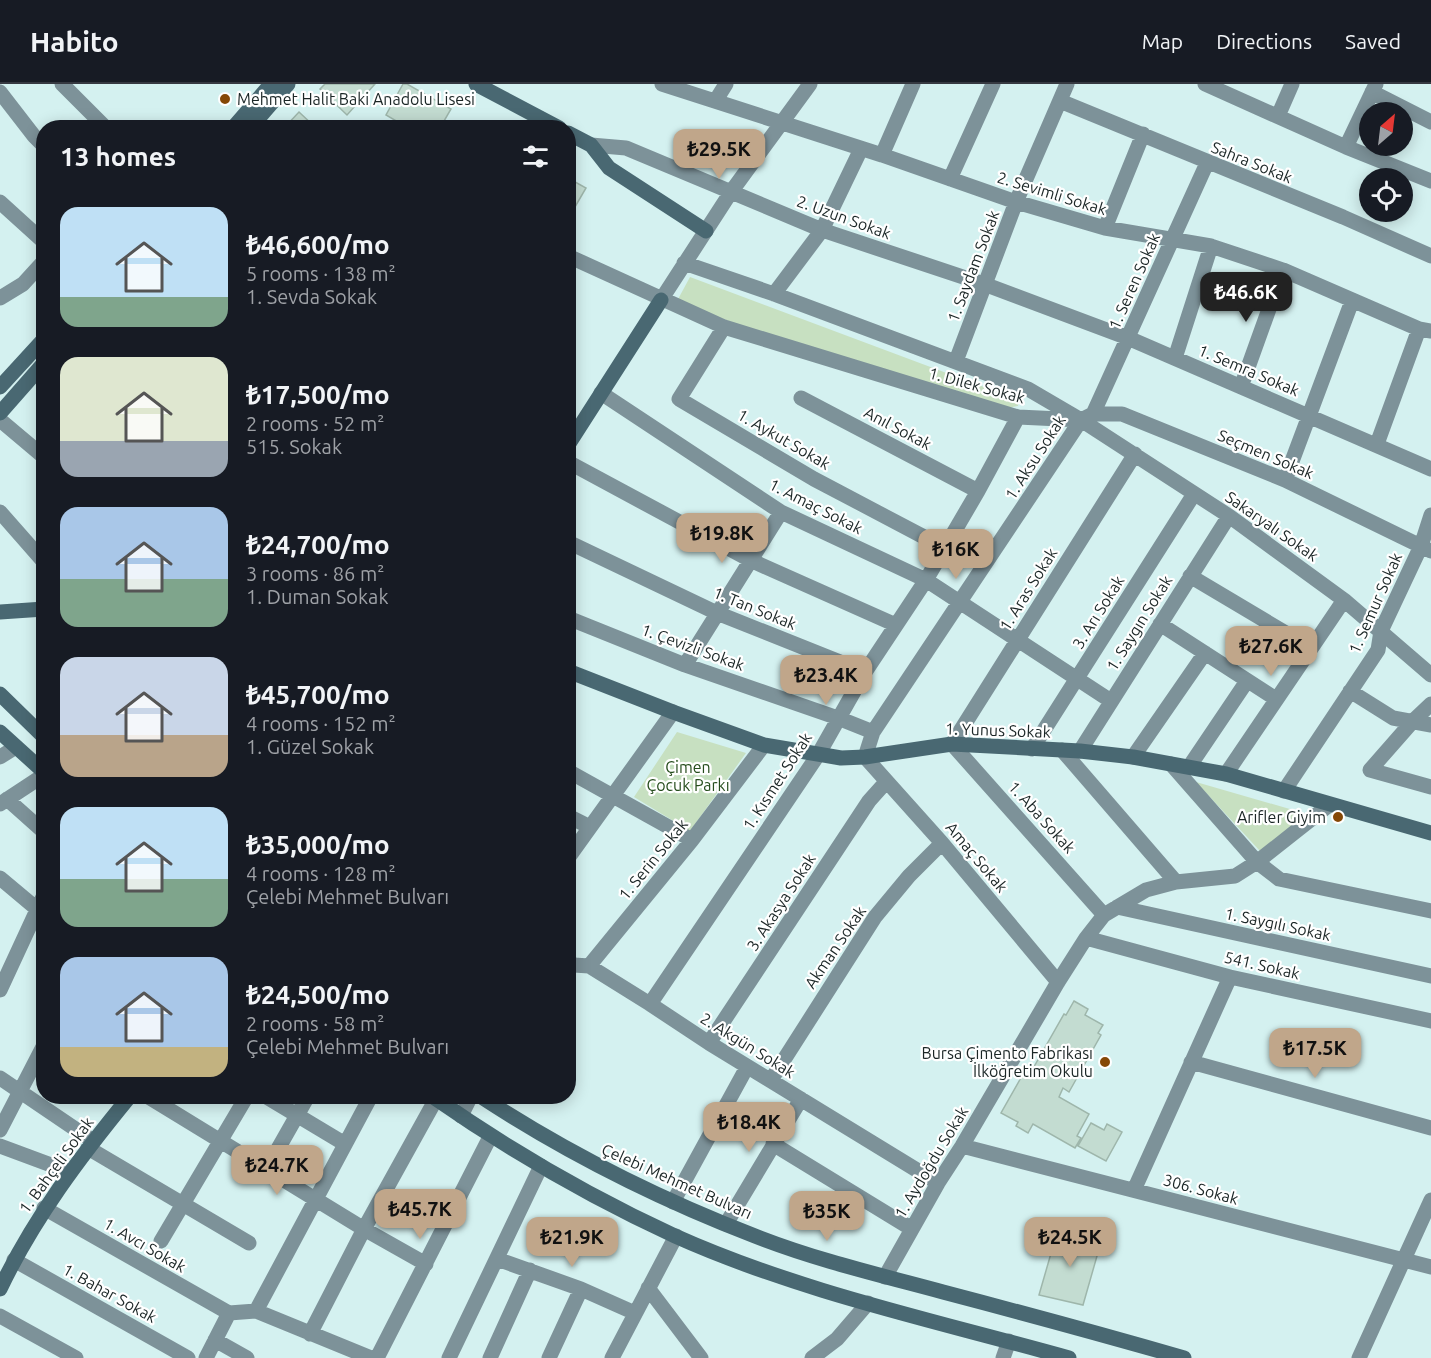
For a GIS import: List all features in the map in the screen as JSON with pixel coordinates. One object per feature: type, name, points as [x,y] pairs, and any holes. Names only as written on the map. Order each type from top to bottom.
[{"type":"street","points":[[62,84],[98,120]]},
{"type":"street","points":[[239,120],[270,84]]},
{"type":"street","points":[[257,120],[288,84]]},
{"type":"street","points":[[476,84],[544,120]]},
{"type":"street","name":"2. Sevimli Sokak","points":[[662,84],[882,155],[1016,202],[1105,228],[1211,246],[1283,270],[1425,330]]},
{"type":"street","points":[[716,100],[726,84]]},
{"type":"street","points":[[576,432],[731,192],[810,84]]},
{"type":"street","points":[[882,155],[913,84]]},
{"type":"street","points":[[950,179],[993,84]]},
{"type":"street","name":"1. Saydam Sokak","points":[[956,361],[1016,202],[1067,84]]},
{"type":"street","points":[[1278,116],[1292,84]]},
{"type":"street","points":[[1213,86],[1346,147],[1431,181]]},
{"type":"street","points":[[1346,147],[1374,88],[1431,122]]},
{"type":"street","points":[[0,92],[36,138]]},
{"type":"street","name":"Sahra Sokak","points":[[1060,101],[1343,217],[1431,256]]},
{"type":"street","points":[[1105,228],[1143,134]]},
{"type":"street","points":[[576,137],[591,145],[609,168],[706,231]]},
{"type":"street","name":"2. Uzun Sokak","points":[[591,145],[626,148],[822,230],[984,284]]},
{"type":"street","points":[[774,294],[822,230],[861,149]]},
{"type":"street","name":"1. Seren Sokak","points":[[1087,417],[1128,338],[1207,163]]},
{"type":"street","points":[[0,201],[36,235]]},
{"type":"street","points":[[1175,358],[1211,246]]},
{"type":"street","name":"1. Dilek Sokak","points":[[576,260],[723,327],[1018,417],[1087,417]]},
{"type":"street","name":"1. Dilek Sokak","points":[[684,263],[956,361],[1028,389],[1087,417]]},
{"type":"street","points":[[0,298],[23,284],[36,270]]},
{"type":"street","points":[[1241,387],[1283,270]]},
{"type":"street","name":"1. Semra Sokak","points":[[984,284],[1128,338],[1431,468]]},
{"type":"street","points":[[1285,480],[1352,301]]},
{"type":"street","name":"1. Aykut Sokak","points":[[723,327],[679,399],[814,479],[945,548]]},
{"type":"street","points":[[1377,444],[1425,330]]},
{"type":"street","points":[[0,386],[36,348]]},
{"type":"street","points":[[0,413],[36,372]]},
{"type":"street","name":"1. Amaç Sokak","points":[[601,393],[781,512],[926,580],[1111,700]]},
{"type":"street","name":"Anıl Sokak","points":[[801,398],[978,490]]},
{"type":"street","name":"Seçmen Sokak","points":[[1087,417],[1122,414],[1285,480],[1426,549]]},
{"type":"street","name":"1. Kısmet Sokak","points":[[650,1004],[818,754],[865,672],[945,548],[1018,417]]},
{"type":"street","name":"Sakaryalı Sokak","points":[[1087,417],[1135,454],[1229,516],[1344,600],[1428,666]]},
{"type":"street","name":"1. Aksu Sokak","points":[[865,757],[873,732],[1087,417]]},
{"type":"street","points":[[0,420],[36,451]]},
{"type":"street","name":"1. Aras Sokak","points":[[952,744],[1135,454]]},
{"type":"street","points":[[576,466],[750,560],[896,625]]},
{"type":"street","name":"3. Arı Sokak","points":[[1032,749],[1194,494]]},
{"type":"street","points":[[0,512],[36,553]]},
{"type":"street","points":[[685,665],[781,512]]},
{"type":"street","name":"1. Semur Sokak","points":[[1284,791],[1378,650],[1381,631],[1426,549],[1431,515]]},
{"type":"street","name":"1. Saygın Sokak","points":[[1080,751],[1229,516]]},
{"type":"street","name":"1. Tan Sokak","points":[[576,546],[717,613],[865,672]]},
{"type":"street","points":[[1190,576],[1311,648]]},
{"type":"street","points":[[1226,774],[1344,600]]},
{"type":"street","points":[[0,612],[36,611]]},
{"type":"street","name":"1. Çevizli Sokak","points":[[576,621],[685,665],[873,732]]},
{"type":"street","points":[[1160,624],[1276,699]]},
{"type":"street","points":[[1133,757],[1205,653]]},
{"type":"street","name":"1. Yunus Sokak","points":[[576,674],[764,745],[841,758],[865,757],[952,744],[1080,751],[1133,757],[1226,774],[1431,833]]},
{"type":"street","points":[[1189,767],[1247,681]]},
{"type":"street","points":[[1350,691],[1393,718],[1431,725]]},
{"type":"street","points":[[0,694],[36,729]]},
{"type":"street","points":[[1431,704],[1370,770],[1431,787]]},
{"type":"street","points":[[576,847],[673,712]]},
{"type":"street","points":[[0,732],[36,766]]},
{"type":"street","name":"1. Aba Sokak","points":[[952,744],[1111,911]]},
{"type":"street","name":"1. Serin Sokak","points":[[576,965],[693,840],[764,745]]},
{"type":"street","points":[[0,757],[16,747]]},
{"type":"street","points":[[1062,750],[1176,882]]},
{"type":"street","name":"Amaç Sokak","points":[[865,757],[942,843],[1058,982]]},
{"type":"street","points":[[1171,764],[1257,862],[1280,879],[1431,911]]},
{"type":"street","points":[[576,775],[693,840]]},
{"type":"street","points":[[36,780],[4,802],[36,826]]},
{"type":"street","name":"3. Akasya Sokak","points":[[709,1043],[869,801],[886,782]]},
{"type":"street","points":[[1111,911],[1146,890],[1176,882],[1235,876],[1257,862],[1329,805]]},
{"type":"street","points":[[576,820],[590,827]]},
{"type":"street","name":"Akman Sokak","points":[[771,1080],[875,917],[909,876],[942,843]]},
{"type":"street","points":[[0,878],[36,900]]},
{"type":"street","points":[[0,990],[5,964],[36,909]]},
{"type":"street","name":"1. Aydoğdu Sokak","points":[[885,1277],[938,1183],[1058,982],[1086,938],[1111,911]]},
{"type":"street","name":"1. Saygılı Sokak","points":[[1111,911],[1431,976]]},
{"type":"street","name":"541. Sokak","points":[[1086,938],[1230,976],[1431,1021]]},
{"type":"street","name":"2. Akgün Sokak","points":[[576,967],[650,1004],[747,1067],[938,1183]]},
{"type":"street","points":[[1134,1190],[1230,976]]},
{"type":"street","points":[[0,1130],[36,1060]]},
{"type":"street","points":[[1191,1062],[1431,1128]]},
{"type":"street","points":[[673,1202],[747,1067]]},
{"type":"street","points":[[0,1078],[36,1102]]},
{"type":"street","points":[[726,1224],[801,1099]]},
{"type":"street","points":[[38,1104],[91,1144],[249,1242]]},
{"type":"street","name":"1. Bahçeli Sokak","points":[[0,1289],[14,1260],[45,1208],[122,1104]]},
{"type":"street","points":[[159,1104],[220,1143],[426,1264]]},
{"type":"street","points":[[161,1240],[242,1104]]},
{"type":"street","points":[[278,1104],[345,1144]]},
{"type":"street","points":[[266,1170],[304,1104]]},
{"type":"street","points":[[256,1311],[366,1104]]},
{"type":"street","points":[[310,1334],[431,1104]]},
{"type":"street","points":[[443,1104],[490,1137],[675,1236],[762,1269],[868,1303],[1069,1358]]},
{"type":"street","points":[[461,1116],[467,1104]]},
{"type":"street","name":"Çelebi Mehmet Bulvarı","points":[[492,1104],[534,1131],[673,1202],[757,1237],[885,1277],[1184,1358]]},
{"type":"street","points":[[377,1358],[490,1137]]},
{"type":"street","points":[[773,1144],[912,1229]]},
{"type":"street","points":[[0,1146],[70,1172]]},
{"type":"street","name":"306. Sokak","points":[[962,1146],[1431,1267]]},
{"type":"street","points":[[449,1358],[542,1166]]},
{"type":"street","points":[[1359,1358],[1431,1200]]},
{"type":"street","name":"1. Avcı Sokak","points":[[45,1208],[229,1313]]},
{"type":"street","points":[[612,1358],[675,1236]]},
{"type":"street","points":[[496,1259],[580,1289],[635,1312]]},
{"type":"street","name":"1. Bahar Sokak","points":[[14,1260],[188,1358]]},
{"type":"street","points":[[490,1358],[530,1270]]},
{"type":"street","points":[[648,1288],[701,1358]]},
{"type":"street","points":[[549,1358],[580,1289]]},
{"type":"street","points":[[812,1358],[837,1339],[868,1303]]},
{"type":"street","points":[[206,1358],[229,1313],[256,1311],[371,1358]]},
{"type":"street","points":[[0,1316],[76,1358]]},
{"type":"street","points":[[215,1340],[248,1358]]},
{"type":"street","points":[[1003,1358],[1009,1341]]},
{"type":"green space","points":[[690,277],[1019,400],[1018,406],[1007,408],[777,340],[677,301]]},
{"type":"green space","name":"Çimen Çocuk Parkı","points":[[677,732],[746,753],[690,831],[634,797]]},
{"type":"green space","points":[[1196,782],[1307,814],[1260,851]]},
{"type":"building","points":[[325,84],[375,84],[347,115],[320,89]]},
{"type":"building","points":[[403,84],[407,84],[451,109],[445,120],[394,120],[386,115]]},
{"type":"building","points":[[299,112],[308,120],[292,120]]},
{"type":"building","points":[[576,182],[586,188],[576,205]]},
{"type":"building","points":[[1074,1001],[1088,1009],[1085,1015],[1103,1025],[1098,1033],[1101,1035],[1069,1092],[1063,1088],[1059,1097],[1089,1114],[1077,1136],[1081,1138],[1075,1148],[1033,1124],[1028,1133],[1016,1126],[1018,1122],[1001,1113],[1022,1076],[1027,1079],[1064,1014],[1066,1015]]},
{"type":"building","points":[[1091,1123],[1104,1130],[1107,1124],[1122,1132],[1106,1161],[1078,1146]]},
{"type":"building","points":[[1058,1229],[1101,1242],[1083,1305],[1039,1295]]},
{"type":"place","name":"Mehmet Halit Baki Anadolu Lisesi","points":[[225,99]]},
{"type":"place","name":"Arifler Giyim","points":[[1338,817]]},
{"type":"place","name":"Bursa Çimento Fabrikası İlköğretim Okulu","points":[[1105,1062]]}]
